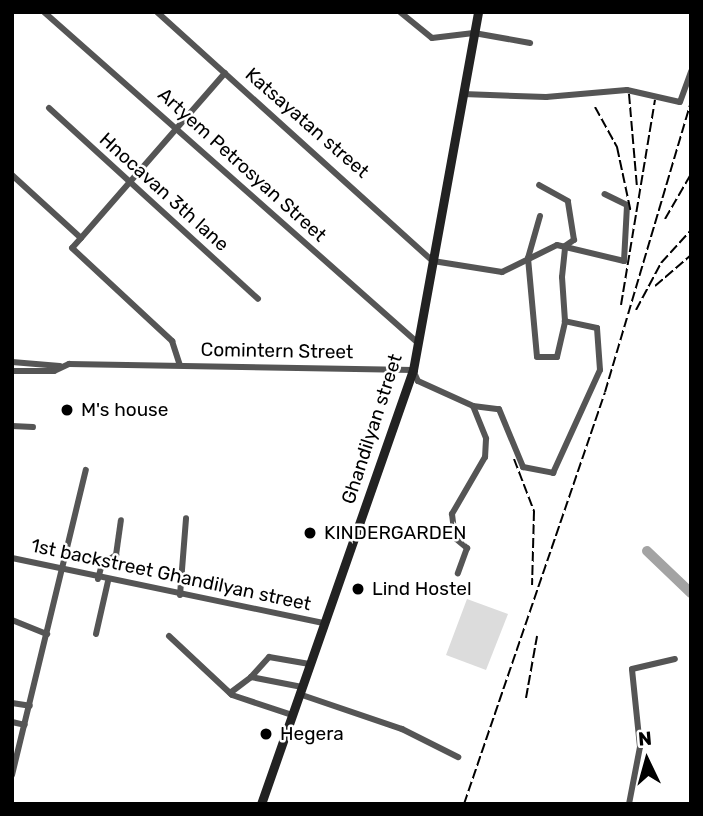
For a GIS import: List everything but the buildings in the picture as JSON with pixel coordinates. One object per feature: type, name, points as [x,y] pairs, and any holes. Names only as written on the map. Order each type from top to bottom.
[{"type":"main road","name":"Ghandilyan street","points":[[261,804],[413,370],[478,12]]},
{"type":"street","name":"Artyem Petrosyan Street","points":[[44,12],[418,343]]},
{"type":"street","name":"Katsayatan street","points":[[157,12],[433,261]]},
{"type":"street","points":[[400,12],[432,38],[474,33],[530,43]]},
{"type":"street","points":[[463,94],[546,97],[627,90],[680,102],[691,71]]},
{"type":"street","points":[[180,365],[172,341],[72,248],[133,184],[225,74]]},
{"type":"street","name":"Hnocavan 3th lane","points":[[49,108],[258,299]]},
{"type":"street","points":[[12,175],[81,238]]},
{"type":"street","points":[[539,185],[568,201],[574,240],[565,246]]},
{"type":"street","points":[[433,261],[502,272],[545,247],[565,246],[624,261],[627,205],[604,194]]},
{"type":"street","points":[[540,216],[528,258],[537,357],[557,357],[565,321],[565,246]]},
{"type":"street","points":[[413,370],[418,381],[472,407],[499,409],[523,467],[552,473],[600,370],[597,328],[565,321]]},
{"type":"street","points":[[12,362],[60,366]]},
{"type":"street","name":"Comintern Street","points":[[12,371],[54,372],[60,366],[180,365],[413,370]]},
{"type":"street","points":[[458,573],[467,548],[455,538],[452,514],[485,457],[486,439],[472,407]]},
{"type":"street","points":[[12,426],[33,426]]},
{"type":"street","points":[[12,775],[86,470]]},
{"type":"street","points":[[180,595],[186,519]]},
{"type":"street","points":[[98,579],[102,564],[116,555],[121,520]]},
{"type":"street","name":"1st backstreet Ghandilyan street","points":[[12,558],[98,579],[323,623]]},
{"type":"street","points":[[96,634],[108,581]]},
{"type":"street","points":[[12,620],[47,634]]},
{"type":"street","points":[[169,636],[230,693],[292,715]]},
{"type":"street","points":[[230,693],[251,677],[269,657],[309,664]]},
{"type":"street","points":[[629,804],[640,747],[633,668],[675,659]]},
{"type":"street","points":[[251,677],[300,690],[402,729],[458,757]]},
{"type":"street","points":[[12,703],[30,706]]},
{"type":"street","points":[[12,722],[25,725]]},
{"type":"shaded area","points":[[467,599],[508,614],[486,670],[446,655]]},
{"type":"waterway","points":[[647,551],[691,593]]},
{"type":"railway","points":[[629,94],[637,187]]},
{"type":"railway","points":[[621,305],[655,100]]},
{"type":"railway","points":[[464,804],[605,392],[691,101]]},
{"type":"railway","points":[[595,107],[617,147],[631,213]]},
{"type":"railway","points":[[665,219],[691,174]]},
{"type":"railway","points":[[636,310],[661,263],[691,230]]},
{"type":"railway","points":[[655,286],[691,255]]},
{"type":"railway","points":[[514,459],[534,511],[532,585]]},
{"type":"railway","points":[[526,698],[537,636]]},
{"type":"place","name":"M's house","points":[[67,410]]},
{"type":"place","name":"KINDERGARDEN","points":[[310,533]]},
{"type":"place","name":"Lind Hostel","points":[[358,589]]},
{"type":"place","name":"Hegera","points":[[266,734]]}]
